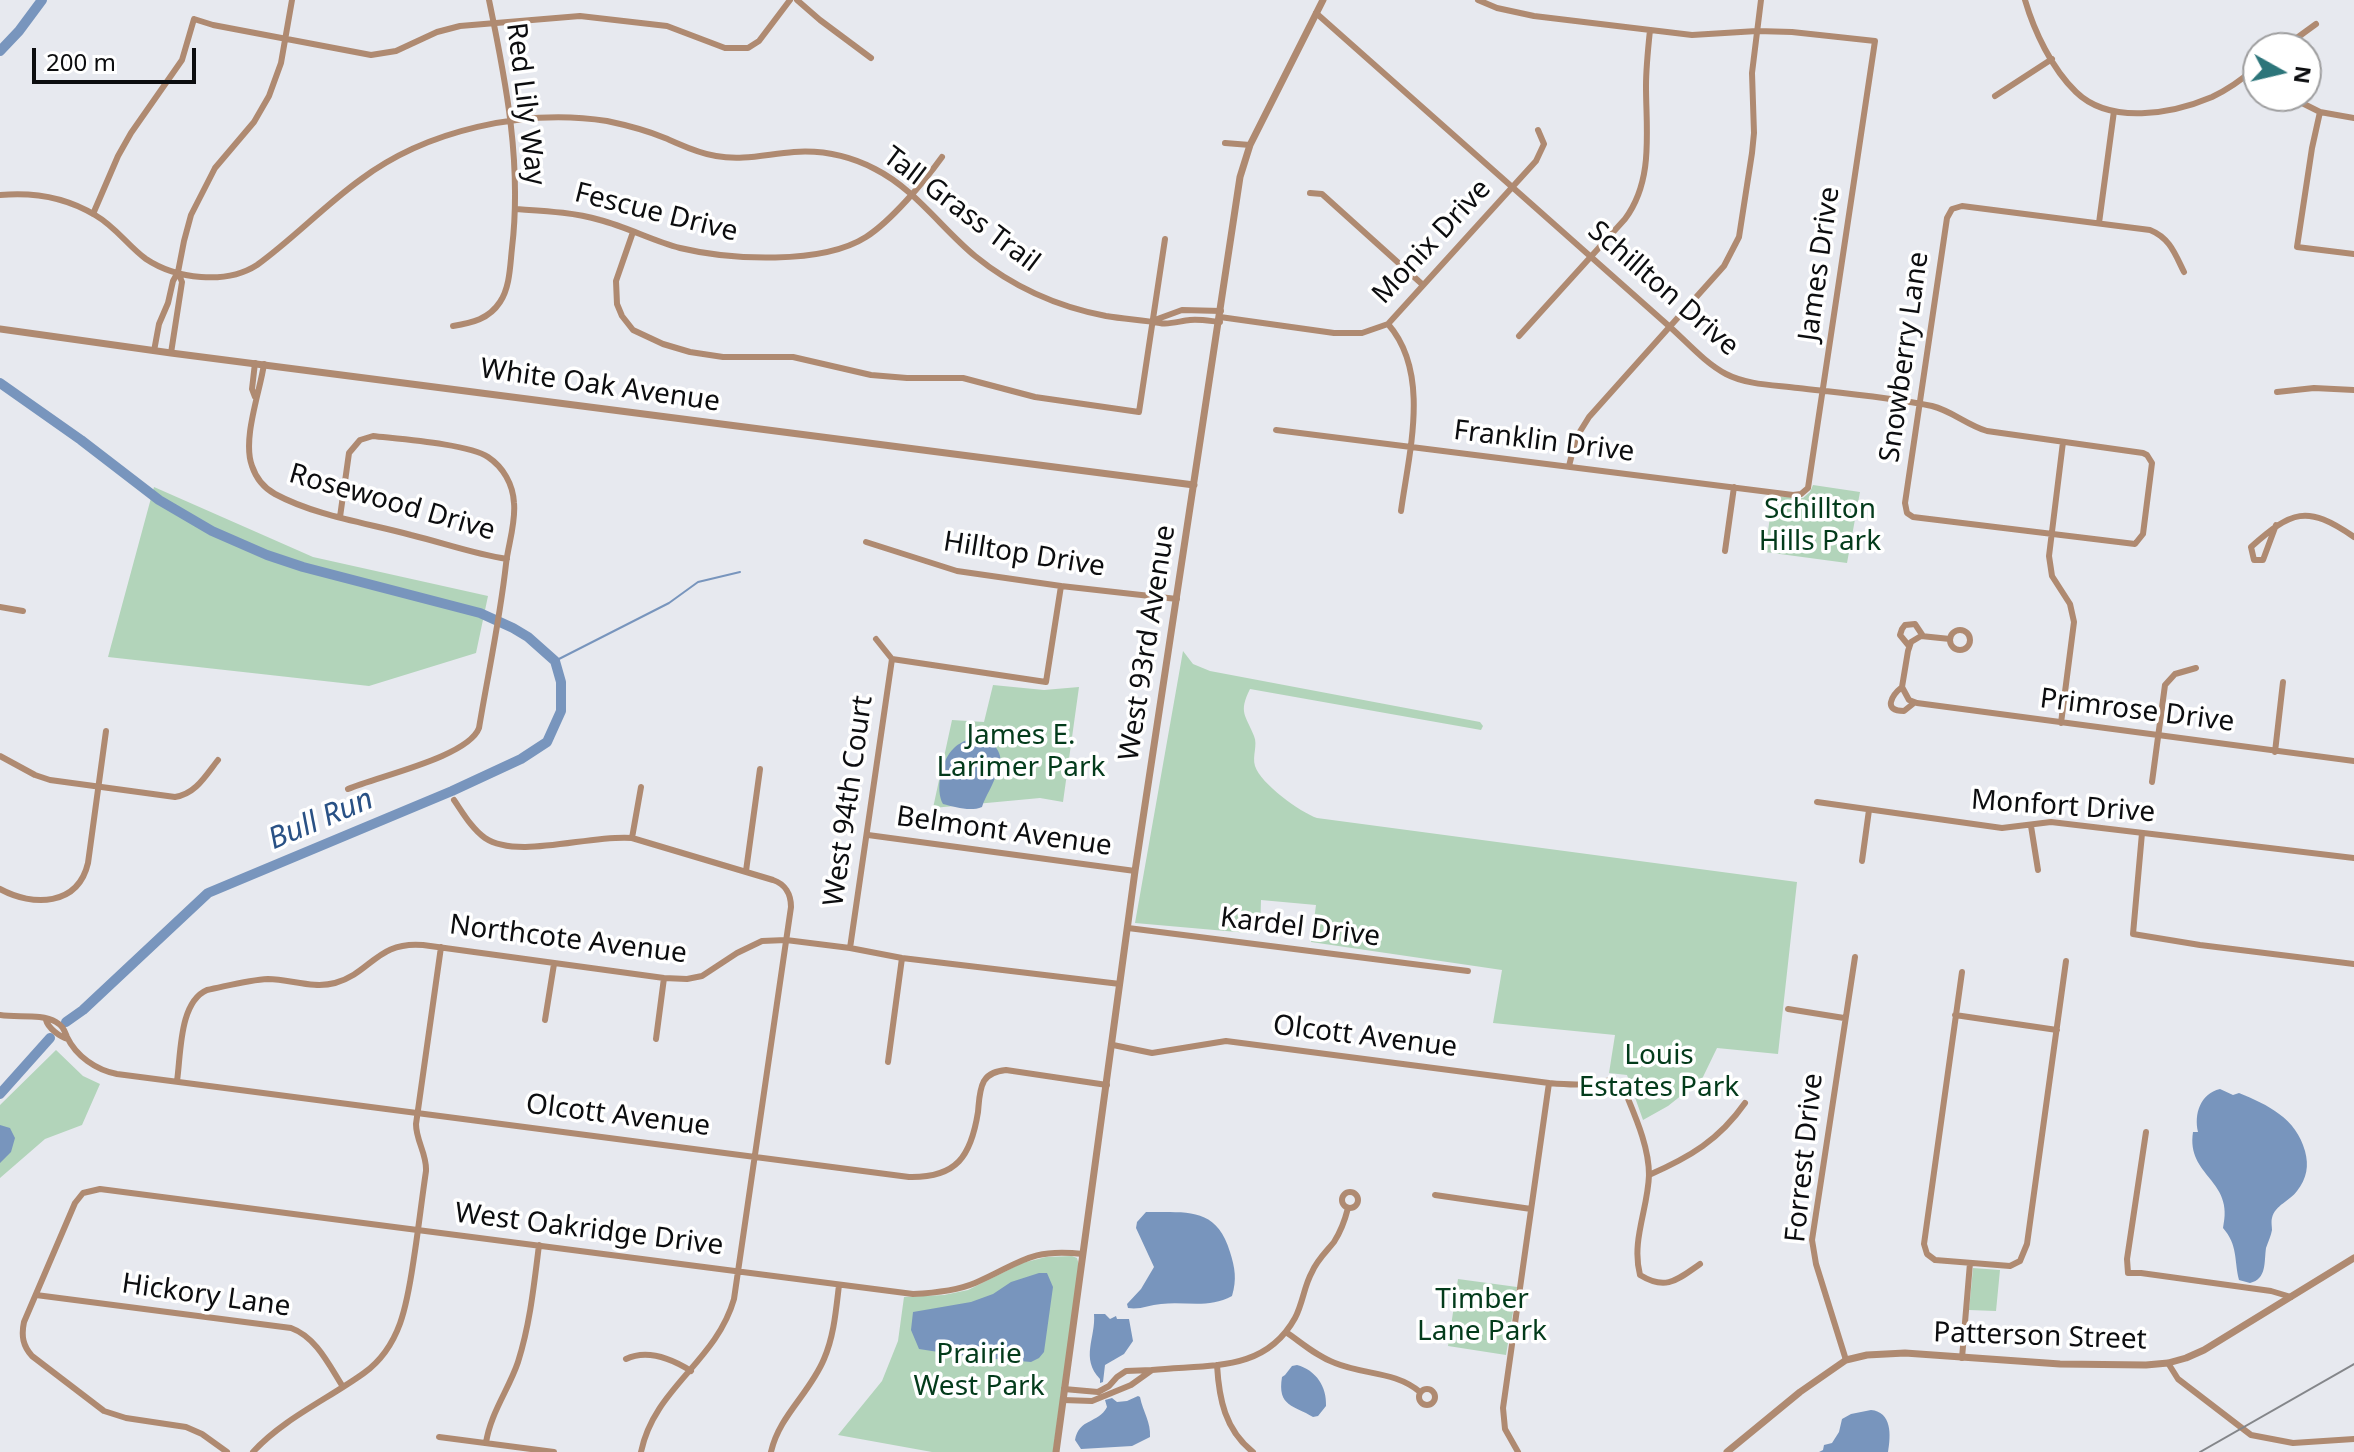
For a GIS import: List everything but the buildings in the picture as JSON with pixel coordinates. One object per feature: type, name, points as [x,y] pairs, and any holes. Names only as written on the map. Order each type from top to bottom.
[{"type":"street","points":[[154,351],[159,324],[178,272],[186,230],[215,168],[254,122],[278,75],[292,0]]},
{"type":"street","name":"Red Lily Way","points":[[453,326],[481,319],[493,310],[501,299],[510,265],[515,209],[514,163],[489,0]]},
{"type":"street","points":[[93,214],[131,133],[179,67],[194,19],[378,55],[400,50],[451,28],[580,16],[667,26],[725,48],[737,49],[748,48],[759,41],[790,0]]},
{"type":"street","points":[[797,0],[871,58]]},
{"type":"street","name":"West 93rd Avenue","points":[[1056,1452],[1135,871],[1240,177],[1250,145],[1323,0]]},
{"type":"street","points":[[1478,0],[1534,16],[1650,30],[1697,35],[1757,31]]},
{"type":"street","points":[[1569,466],[1576,438],[1589,417],[1724,266],[1739,237],[1754,140],[1751,86],[1761,0]]},
{"type":"street","points":[[2025,0],[2037,34],[2052,59],[2078,94],[2097,106],[2114,111],[2152,112],[2184,107],[2223,91],[2242,77]]},
{"type":"street","name":"Schillton Drive","points":[[1316,13],[1728,375],[1752,382],[1920,404],[1946,410],[1987,431],[2143,453],[2150,458],[2152,468],[2143,534],[2139,542],[2129,544],[2051,535]]},
{"type":"street","points":[[2305,32],[2316,24]]},
{"type":"street","points":[[1519,336],[1629,214],[1641,185],[1648,133],[1646,86],[1650,30]]},
{"type":"street","name":"James Drive","points":[[1757,31],[1798,32],[1875,41],[1809,482],[1805,492]]},
{"type":"street","points":[[1995,96],[2052,59]]},
{"type":"street","points":[[2114,111],[2099,223],[2159,234],[2172,247],[2184,272]]},
{"type":"street","points":[[2354,118],[2320,112],[2297,247],[2354,254]]},
{"type":"street","name":"Tall Grass Trail","points":[[0,195],[22,194],[54,199],[93,214],[161,267],[216,277],[232,276],[262,261],[346,190],[407,151],[484,125],[577,118],[606,121],[655,134],[698,152],[727,158],[756,158],[794,152],[849,158],[890,178],[977,257],[1018,285],[1087,312],[1121,318],[1164,324],[1220,317]]},
{"type":"street","name":"Monix Drive","points":[[1220,317],[1334,333],[1362,333],[1388,324],[1536,161],[1544,144],[1538,130]]},
{"type":"street","points":[[1225,143],[1250,145]]},
{"type":"street","name":"Fescue Drive","points":[[515,209],[579,215],[612,223],[680,248],[723,255],[767,258],[806,254],[840,247],[866,237],[911,195],[942,157]]},
{"type":"street","points":[[1310,193],[1322,194],[1423,285]]},
{"type":"street","name":"Snowberry Lane","points":[[2051,535],[1916,517],[1907,513],[1905,503],[1947,218],[1952,209],[1962,206],[2099,223]]},
{"type":"street","points":[[633,232],[616,281],[615,295],[620,313],[630,327],[663,344],[701,354],[734,358],[793,357],[893,377],[963,378],[1035,397],[1139,412],[1165,239]]},
{"type":"street","points":[[171,353],[182,282],[178,272]]},
{"type":"street","points":[[1388,324],[1407,352],[1414,384],[1401,511]]},
{"type":"street","name":"White Oak Avenue","points":[[0,329],[1194,485]]},
{"type":"street","name":"Rosewood Drive","points":[[259,363],[252,389],[255,397],[249,457],[259,480],[276,494],[340,517],[507,559]]},
{"type":"street","points":[[2277,392],[2314,388],[2354,390]]},
{"type":"street","name":"Franklin Drive","points":[[1276,430],[1793,495],[1805,492]]},
{"type":"street","points":[[340,517],[349,453],[360,440],[373,436],[473,450],[495,462],[504,473],[511,487],[514,509],[499,618],[475,737],[449,753],[348,789]]},
{"type":"street","points":[[2061,723],[2074,622],[2070,604],[2055,582],[2049,556],[2063,442]]},
{"type":"street","points":[[1725,551],[1734,487]]},
{"type":"street","points":[[2276,525],[2263,560],[2254,560],[2251,547],[2276,525],[2287,519],[2304,516],[2320,518],[2333,522],[2354,537]]},
{"type":"street","name":"Hilltop Drive","points":[[866,542],[957,571],[1177,599]]},
{"type":"street","points":[[876,639],[892,659],[1046,682],[1061,586]]},
{"type":"street","points":[[0,607],[23,611]]},
{"type":"street","name":"Primrose Drive","points":[[1950,639],[1923,636],[1917,626],[1910,623],[1905,625],[1900,635],[1909,646],[1902,687],[1890,702],[1897,711],[1904,711],[1914,703],[2354,761]]},
{"type":"street","points":[[1909,646],[1916,637],[1923,636]]},
{"type":"street","name":"West 94th Court","points":[[850,948],[892,659]]},
{"type":"street","points":[[2152,782],[2167,680],[2175,674],[2196,668]]},
{"type":"street","points":[[2275,752],[2283,682]]},
{"type":"street","points":[[1902,687],[1905,696],[1914,703]]},
{"type":"street","points":[[0,889],[20,897],[47,900],[60,898],[78,886],[88,863],[106,731]]},
{"type":"street","points":[[0,756],[50,780],[182,796],[196,788],[218,760]]},
{"type":"street","points":[[746,871],[760,769]]},
{"type":"street","points":[[632,838],[641,787]]},
{"type":"street","points":[[454,800],[477,831],[503,846],[527,847],[632,838],[777,881],[787,890],[791,902],[734,1299],[713,1345],[656,1411],[646,1431],[641,1452]]},
{"type":"street","name":"Monfort Drive","points":[[1817,802],[2002,828],[2051,822],[2354,858]]},
{"type":"street","points":[[1862,861],[1869,810]]},
{"type":"street","points":[[2031,826],[2038,870]]},
{"type":"street","points":[[2142,833],[2133,934],[2354,964]]},
{"type":"street","name":"Belmont Avenue","points":[[868,835],[1135,871]]},
{"type":"street","name":"Kardel Drive","points":[[1128,928],[1468,971]]},
{"type":"street","name":"Northcote Avenue","points":[[177,1081],[188,1008],[203,991],[265,979],[328,984],[349,977],[382,953],[411,944],[687,979],[702,976],[762,941],[786,940],[902,958],[1120,984]]},
{"type":"street","points":[[253,1452],[271,1435],[374,1364],[395,1336],[406,1306],[418,1230],[426,1161],[416,1134],[417,1113],[441,947]]},
{"type":"street","name":"Forrest Drive","points":[[1846,1360],[1816,1264],[1812,1240],[1855,957]]},
{"type":"street","points":[[888,1062],[902,958]]},
{"type":"street","points":[[1962,972],[1924,1238],[1925,1249],[1932,1258],[2010,1266],[2024,1255],[2066,961]]},
{"type":"street","points":[[545,1020],[554,964]]},
{"type":"street","points":[[656,1039],[664,978]]},
{"type":"street","points":[[1788,1009],[1844,1018]]},
{"type":"street","name":"Olcott Avenue","points":[[0,1015],[53,1020],[86,1060],[104,1070],[923,1177],[947,1171],[966,1153],[972,1143],[981,1090],[991,1074],[1006,1070],[1107,1085]]},
{"type":"street","points":[[1955,1015],[2057,1030]]},
{"type":"street","name":"Olcott Avenue","points":[[1113,1045],[1152,1053],[1226,1041],[1549,1083],[1577,1085],[1613,1079],[1622,1084],[1643,1138],[1649,1175]]},
{"type":"street","points":[[1518,1452],[1505,1429],[1503,1408],[1549,1083]]},
{"type":"street","points":[[1700,1264],[1664,1285],[1640,1275],[1635,1258],[1649,1175],[1680,1161],[1714,1139],[1745,1103]]},
{"type":"street","points":[[2146,1132],[2127,1259],[2128,1273],[2271,1291],[2291,1297]]},
{"type":"street","name":"West Oakridge Drive","points":[[36,1295],[75,1203],[83,1193],[100,1189],[902,1293],[929,1293],[973,1284],[1035,1255],[1061,1252],[1083,1254]]},
{"type":"street","points":[[1435,1195],[1531,1209]]},
{"type":"street","points":[[1063,1400],[1086,1402],[1131,1370],[1239,1363],[1262,1352],[1286,1332],[1301,1305],[1310,1275],[1336,1238],[1348,1208]]},
{"type":"street","points":[[486,1443],[489,1427],[510,1383],[523,1343],[532,1303],[539,1245]]},
{"type":"street","name":"Patterson Street","points":[[1727,1452],[1800,1392],[1846,1360],[1886,1353],[2075,1364],[2168,1363],[2194,1355],[2354,1258]]},
{"type":"street","points":[[1962,1358],[1970,1263]]},
{"type":"street","points":[[771,1452],[775,1435],[823,1361],[833,1332],[839,1285]]},
{"type":"street","points":[[36,1295],[24,1322],[23,1341],[32,1356],[104,1411],[126,1418],[186,1427],[227,1452]]},
{"type":"street","name":"Hickory Lane","points":[[36,1295],[291,1328],[312,1342],[343,1387]]},
{"type":"street","points":[[1286,1332],[1309,1350],[1338,1365],[1388,1375],[1420,1392]]},
{"type":"street","points":[[626,1359],[640,1355],[664,1358],[691,1371]]},
{"type":"street","points":[[2168,1363],[2178,1379],[2251,1435],[2293,1443],[2354,1439]]},
{"type":"street","points":[[1217,1365],[1224,1413],[1240,1439],[1253,1452]]},
{"type":"street","points":[[1064,1389],[1104,1392],[1127,1387],[1152,1370]]},
{"type":"street","points":[[1120,1375],[1127,1380],[1127,1387]]},
{"type":"street","points":[[439,1437],[554,1452]]},
{"type":"green space","name":"Schillton Hills Park","points":[[1813,485],[1860,492],[1847,563],[1765,552],[1773,496],[1803,498]]},
{"type":"green space","points":[[154,487],[313,557],[488,596],[476,653],[369,686],[108,657]]},
{"type":"green space","name":"Louis Estates Park","points":[[1183,651],[1193,664],[1210,671],[1480,722],[1483,726],[1481,730],[1250,689],[1244,709],[1255,739],[1255,766],[1265,781],[1282,796],[1317,818],[1797,882],[1778,1054],[1717,1048],[1702,1079],[1668,1106],[1643,1120],[1627,1075],[1609,1073],[1615,1035],[1493,1023],[1502,970],[1311,942],[1316,905],[1261,900],[1260,934],[1135,923]]},
{"type":"green space","name":"James E. Larimer Park","points":[[993,685],[1044,690],[1079,687],[1063,802],[1040,798],[933,808],[952,720],[984,722]]},
{"type":"green space","points":[[56,1050],[83,1076],[100,1084],[82,1125],[45,1139],[0,1178],[0,1105]]},
{"type":"green space","name":"Prairie West Park","points":[[1046,1257],[1077,1258],[1079,1265],[1053,1452],[932,1452],[838,1435],[882,1381],[898,1341],[904,1297],[968,1290],[1022,1263]]},
{"type":"green space","points":[[1973,1268],[2000,1270],[1996,1311],[1969,1310]]},
{"type":"green space","name":"Timber Lane Park","points":[[1458,1279],[1517,1287],[1506,1355],[1448,1346]]},
{"type":"water","points":[[982,727],[1001,759],[982,807],[968,809],[943,804],[940,783],[949,753]]},
{"type":"water","points":[[2220,1089],[2233,1095],[2239,1093],[2280,1114],[2295,1130],[2306,1156],[2303,1181],[2294,1194],[2279,1206],[2272,1219],[2262,1274],[2250,1283],[2239,1280],[2233,1247],[2223,1228],[2225,1212],[2222,1199],[2196,1159],[2193,1147],[2193,1132],[2198,1132],[2200,1106],[2208,1095]]},
{"type":"water","points":[[0,1125],[10,1128],[15,1138],[11,1152],[0,1163]]},
{"type":"water","points":[[1146,1212],[1198,1215],[1217,1226],[1233,1263],[1235,1279],[1232,1296],[1206,1303],[1128,1308],[1127,1304],[1141,1289],[1154,1267],[1136,1228]]},
{"type":"water","points":[[1047,1273],[1053,1287],[1044,1352],[1039,1358],[1031,1362],[919,1349],[911,1330],[913,1312],[971,1302],[993,1294],[1011,1282]]},
{"type":"water","points":[[1094,1314],[1105,1314],[1110,1319],[1116,1316],[1117,1319],[1129,1319],[1133,1341],[1124,1354],[1105,1365],[1103,1382],[1100,1383],[1090,1356]]},
{"type":"water","points":[[1297,1365],[1315,1375],[1322,1386],[1326,1406],[1318,1416],[1313,1417],[1288,1404],[1282,1394],[1282,1377]]},
{"type":"water","points":[[1138,1396],[1150,1437],[1132,1446],[1081,1449],[1075,1440],[1077,1433],[1103,1412],[1107,1407],[1105,1400],[1127,1401]]},
{"type":"water","points":[[1871,1410],[1883,1415],[1886,1420],[1888,1452],[1819,1452],[1824,1445],[1832,1443],[1842,1419]]},
{"type":"waterway","name":"Bull Run","points":[[0,51],[42,0]]},
{"type":"waterway","name":"Bull Run","points":[[0,383],[159,500],[212,531],[303,567],[480,613],[528,637],[555,661],[561,682],[561,711],[547,742],[521,759],[452,791],[208,893],[83,1010],[66,1022]]},
{"type":"waterway","name":"Bull Run","points":[[555,661],[669,603],[698,582],[740,572]]},
{"type":"waterway","name":"Bull Run","points":[[0,1094],[50,1038]]},
{"type":"railway","points":[[2200,1452],[2354,1364]]}]
